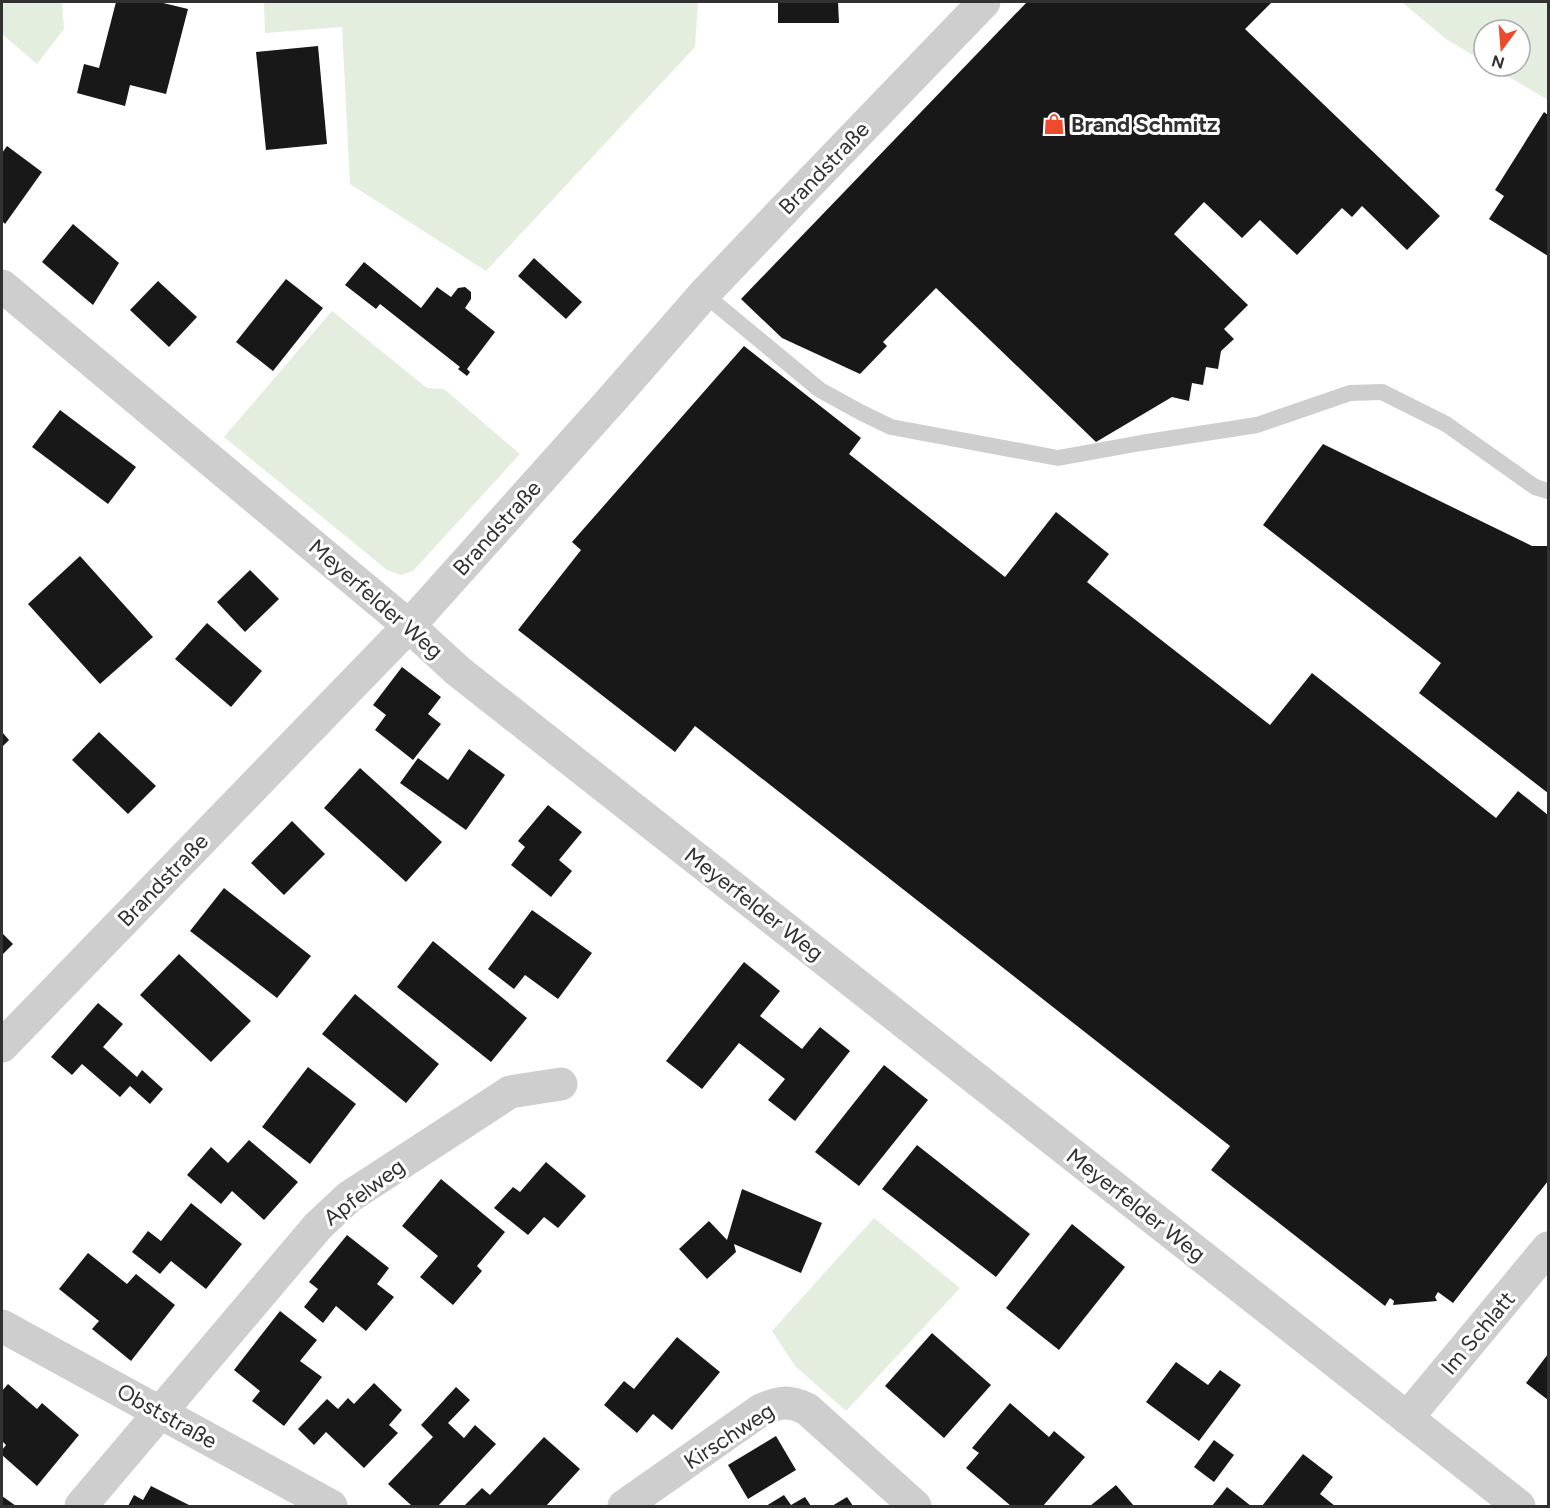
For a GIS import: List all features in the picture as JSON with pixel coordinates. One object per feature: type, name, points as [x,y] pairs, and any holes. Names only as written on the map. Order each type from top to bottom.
[{"type":"street","name":"Brandstraße","points":[[2,1046],[409,626],[704,294],[984,2]]},
{"type":"street","name":"Meyerfelder Weg","points":[[2,286],[409,626],[458,671],[1519,1506]]},
{"type":"street","name":"Apfelweg","points":[[81,1506],[318,1226],[350,1197],[510,1092],[561,1084]]},
{"type":"street","name":"Im Schlatt","points":[[1407,1418],[1548,1248]]},
{"type":"street","name":"Obststraße","points":[[2,1326],[331,1506]]},
{"type":"street","name":"Kirschweg","points":[[624,1506],[761,1410],[780,1402],[794,1403],[807,1409],[915,1506]]},
{"type":"lane","points":[[704,294],[820,390],[891,427],[1058,458],[1257,425],[1350,393],[1382,392],[1446,423],[1535,487],[1548,491]]},
{"type":"green space","points":[[2,2],[62,2],[64,29],[37,64],[2,34]]},
{"type":"green space","points":[[264,2],[698,2],[695,47],[486,271],[350,184],[342,27],[265,33]]},
{"type":"green space","points":[[1402,2],[1548,2],[1548,100],[1511,78],[1532,78],[1532,18],[1472,18],[1472,55],[1446,39]]},
{"type":"green space","points":[[332,311],[427,388],[444,389],[520,454],[413,571],[401,575],[387,570],[224,437]]},
{"type":"green space","points":[[874,1218],[960,1288],[846,1411],[795,1366],[772,1331]]},
{"type":"building","points":[[116,2],[159,2],[188,9],[166,94],[130,85],[125,106],[77,93],[84,64],[99,68]]},
{"type":"building","points":[[778,2],[838,2],[839,23],[778,23]]},
{"type":"building","points":[[1027,2],[1272,2],[1245,29],[1440,216],[1407,250],[1362,206],[1352,217],[1342,208],[1297,255],[1260,220],[1242,238],[1204,202],[1174,234],[1248,305],[1224,329],[1234,339],[1221,351],[1218,369],[1206,367],[1203,385],[1192,383],[1189,401],[1172,397],[1096,442],[936,288],[883,342],[887,346],[860,374],[782,338],[741,299]]},
{"type":"building","points":[[318,46],[327,144],[266,150],[256,52]]},
{"type":"building","points":[[1544,112],[1548,115],[1548,256],[1489,219],[1504,196],[1495,190]]},
{"type":"building","points":[[7,146],[42,172],[5,224],[2,221],[2,153]]},
{"type":"building","points":[[73,224],[119,263],[93,305],[42,262]]},
{"type":"building","points":[[534,258],[582,302],[566,319],[518,276]]},
{"type":"building","points":[[364,262],[421,308],[437,287],[451,297],[458,288],[465,287],[471,292],[471,299],[465,308],[495,332],[467,369],[470,372],[467,376],[458,369],[460,367],[380,304],[376,309],[345,285]]},
{"type":"building","points":[[286,279],[323,308],[273,371],[236,342]]},
{"type":"building","points":[[158,281],[197,317],[169,347],[130,310]]},
{"type":"building","points":[[744,346],[861,438],[849,454],[1005,577],[1056,512],[1109,554],[1087,582],[1270,725],[1312,673],[1496,818],[1518,791],[1548,815],[1548,1181],[1453,1303],[1438,1292],[1435,1297],[1437,1301],[1393,1305],[1394,1301],[1390,1298],[1385,1306],[1211,1170],[1230,1146],[695,726],[675,752],[518,630],[581,550],[572,542]]},
{"type":"building","points":[[60,410],[136,467],[108,504],[32,447]]},
{"type":"building","points":[[1323,444],[1532,546],[1548,546],[1548,793],[1419,693],[1441,663],[1263,525]]},
{"type":"building","points":[[80,556],[153,637],[100,684],[28,604]]},
{"type":"building","points":[[250,570],[279,599],[245,632],[217,602]]},
{"type":"building","points":[[207,623],[262,671],[231,707],[175,659]]},
{"type":"building","points":[[402,667],[441,697],[428,714],[441,724],[413,760],[375,730],[386,715],[373,705]]},
{"type":"building","points":[[2,732],[9,740],[2,747]]},
{"type":"building","points":[[99,732],[156,786],[128,814],[72,760]]},
{"type":"building","points":[[469,749],[505,775],[466,830],[400,783],[418,758],[448,780]]},
{"type":"building","points":[[360,768],[442,842],[406,882],[324,808]]},
{"type":"building","points":[[548,805],[582,832],[559,860],[572,871],[551,897],[511,865],[525,847],[518,841]]},
{"type":"building","points":[[292,821],[325,854],[284,895],[251,863]]},
{"type":"building","points":[[224,888],[311,956],[277,998],[190,931]]},
{"type":"building","points":[[532,910],[592,953],[558,999],[525,975],[514,989],[488,969]]},
{"type":"building","points":[[2,933],[13,944],[2,955]]},
{"type":"building","points":[[433,941],[527,1018],[491,1062],[397,987]]},
{"type":"building","points":[[179,954],[251,1021],[211,1062],[140,995]]},
{"type":"building","points":[[744,962],[780,991],[760,1016],[802,1049],[820,1027],[850,1051],[795,1121],[768,1100],[785,1079],[739,1043],[702,1089],[666,1061]]},
{"type":"building","points":[[355,994],[439,1064],[406,1103],[322,1034]]},
{"type":"building","points":[[98,1003],[123,1024],[103,1047],[137,1077],[142,1070],[163,1089],[150,1104],[130,1086],[120,1097],[82,1064],[72,1075],[51,1057]]},
{"type":"building","points":[[884,1065],[928,1100],[859,1186],[815,1152]]},
{"type":"building","points":[[308,1067],[356,1104],[310,1164],[262,1127]]},
{"type":"building","points":[[249,1140],[298,1182],[264,1220],[232,1191],[221,1204],[187,1175],[211,1147],[228,1163]]},
{"type":"building","points":[[917,1145],[1030,1234],[996,1277],[882,1189]]},
{"type":"building","points":[[546,1162],[586,1196],[558,1228],[544,1217],[528,1235],[494,1208],[513,1187],[520,1192]]},
{"type":"building","points":[[441,1179],[505,1232],[477,1266],[482,1271],[453,1305],[420,1277],[438,1256],[402,1226]]},
{"type":"building","points":[[742,1189],[822,1223],[801,1273],[734,1244],[736,1252],[707,1279],[679,1249],[709,1221],[727,1240]]},
{"type":"building","points":[[191,1203],[242,1244],[206,1289],[171,1261],[160,1274],[132,1252],[148,1231],[161,1241]]},
{"type":"building","points":[[1072,1224],[1125,1267],[1059,1350],[1006,1308]]},
{"type":"building","points":[[347,1235],[389,1268],[377,1284],[394,1297],[366,1331],[336,1306],[323,1323],[304,1307],[318,1289],[309,1282]]},
{"type":"building","points":[[88,1253],[127,1284],[136,1274],[175,1305],[131,1361],[92,1329],[99,1321],[59,1289]]},
{"type":"building","points":[[280,1311],[317,1340],[300,1361],[322,1377],[284,1426],[252,1401],[260,1391],[234,1370]]},
{"type":"building","points":[[932,1333],[991,1385],[944,1438],[885,1386]]},
{"type":"building","points":[[677,1337],[720,1372],[672,1430],[653,1414],[637,1433],[604,1405],[624,1381],[634,1389]]},
{"type":"building","points":[[1548,1354],[1548,1400],[1526,1383]]},
{"type":"building","points":[[1176,1362],[1208,1385],[1220,1370],[1241,1385],[1199,1441],[1146,1402]]},
{"type":"building","points":[[374,1383],[402,1410],[389,1425],[398,1433],[364,1468],[326,1432],[314,1445],[298,1429],[327,1399],[338,1409],[348,1398],[354,1404]]},
{"type":"building","points":[[8,1384],[37,1409],[42,1403],[79,1435],[37,1486],[2,1455],[2,1450],[6,1445],[2,1441],[2,1391]]},
{"type":"building","points":[[456,1387],[470,1400],[448,1423],[464,1438],[475,1425],[496,1444],[438,1506],[412,1506],[388,1484],[433,1437],[421,1425]]},
{"type":"building","points":[[1010,1403],[1049,1437],[1054,1431],[1085,1457],[1043,1506],[1011,1506],[966,1468],[979,1453],[972,1448]]},
{"type":"building","points":[[776,1436],[796,1470],[748,1499],[728,1465]]},
{"type":"building","points":[[544,1437],[580,1469],[546,1506],[464,1506],[482,1488],[490,1495]]},
{"type":"building","points":[[1214,1440],[1234,1455],[1214,1482],[1194,1467]]},
{"type":"building","points":[[1303,1454],[1333,1477],[1320,1494],[1335,1506],[1262,1506]]},
{"type":"building","points":[[1116,1485],[1134,1506],[1090,1506]]},
{"type":"building","points":[[151,1486],[191,1506],[128,1506],[134,1495],[143,1500]]},
{"type":"building","points":[[1227,1487],[1251,1506],[1212,1506]]},
{"type":"building","points":[[784,1495],[791,1505],[805,1497],[811,1506],[766,1506]]},
{"type":"building","points":[[2,1496],[16,1506],[2,1506]]},
{"type":"building","points":[[847,1497],[853,1506],[832,1506]]},
{"type":"place","name":"Brand Schmitz","points":[[1054,124]]}]
